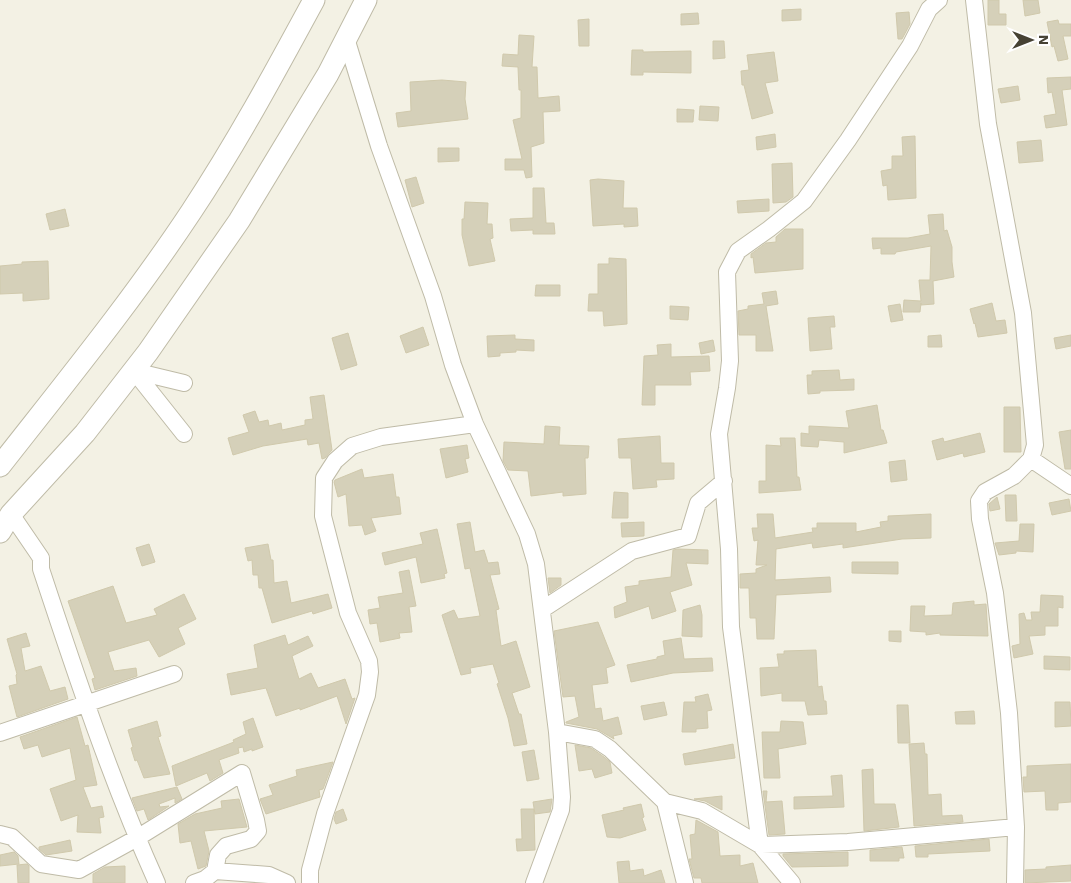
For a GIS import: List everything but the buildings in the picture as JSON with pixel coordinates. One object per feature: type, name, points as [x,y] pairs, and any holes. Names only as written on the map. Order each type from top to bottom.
[{"type":"street","points":[[0,466],[109,329],[190,213],[256,106],[314,0]]},
{"type":"street","points":[[0,532],[11,514],[85,433],[134,371],[238,221],[328,74],[366,0]]},
{"type":"street","points":[[760,845],[731,627],[729,549],[719,434],[728,388],[730,361],[728,272],[738,252],[804,201],[848,140],[910,46],[929,9],[939,0]]},
{"type":"street","points":[[974,0],[988,124],[1023,313],[1035,445],[1031,459],[1014,476],[985,492],[979,502],[980,518],[995,592],[1009,713],[1016,827],[1016,883]]},
{"type":"street","points":[[346,38],[379,146],[433,296],[453,365],[475,424],[527,534],[536,564],[557,732],[562,797],[561,810],[534,883]]},
{"type":"street","points":[[134,371],[184,383]]},
{"type":"street","points":[[134,371],[184,434]]},
{"type":"street","points":[[310,883],[310,870],[325,814],[367,695],[370,672],[369,661],[348,613],[323,516],[324,478],[335,461],[352,446],[380,437],[475,424]]},
{"type":"street","points":[[1031,459],[1071,486]]},
{"type":"street","points":[[542,609],[632,551],[688,536],[698,503],[724,481]]},
{"type":"street","points":[[11,514],[40,558],[40,569],[86,704],[137,838],[158,883]]},
{"type":"street","points":[[0,733],[174,674]]},
{"type":"street","points":[[557,732],[595,740],[610,749],[665,802],[702,811],[760,845],[792,883]]},
{"type":"street","points":[[0,834],[12,837],[41,864],[81,876],[137,838],[242,773],[258,831],[250,839],[226,846],[218,855],[214,872],[205,879],[194,883]]},
{"type":"street","points":[[665,802],[685,883]]},
{"type":"street","points":[[760,845],[848,842],[1016,827]]},
{"type":"street","points":[[544,857],[548,883]]},
{"type":"street","points":[[214,872],[270,875],[286,883]]}]
